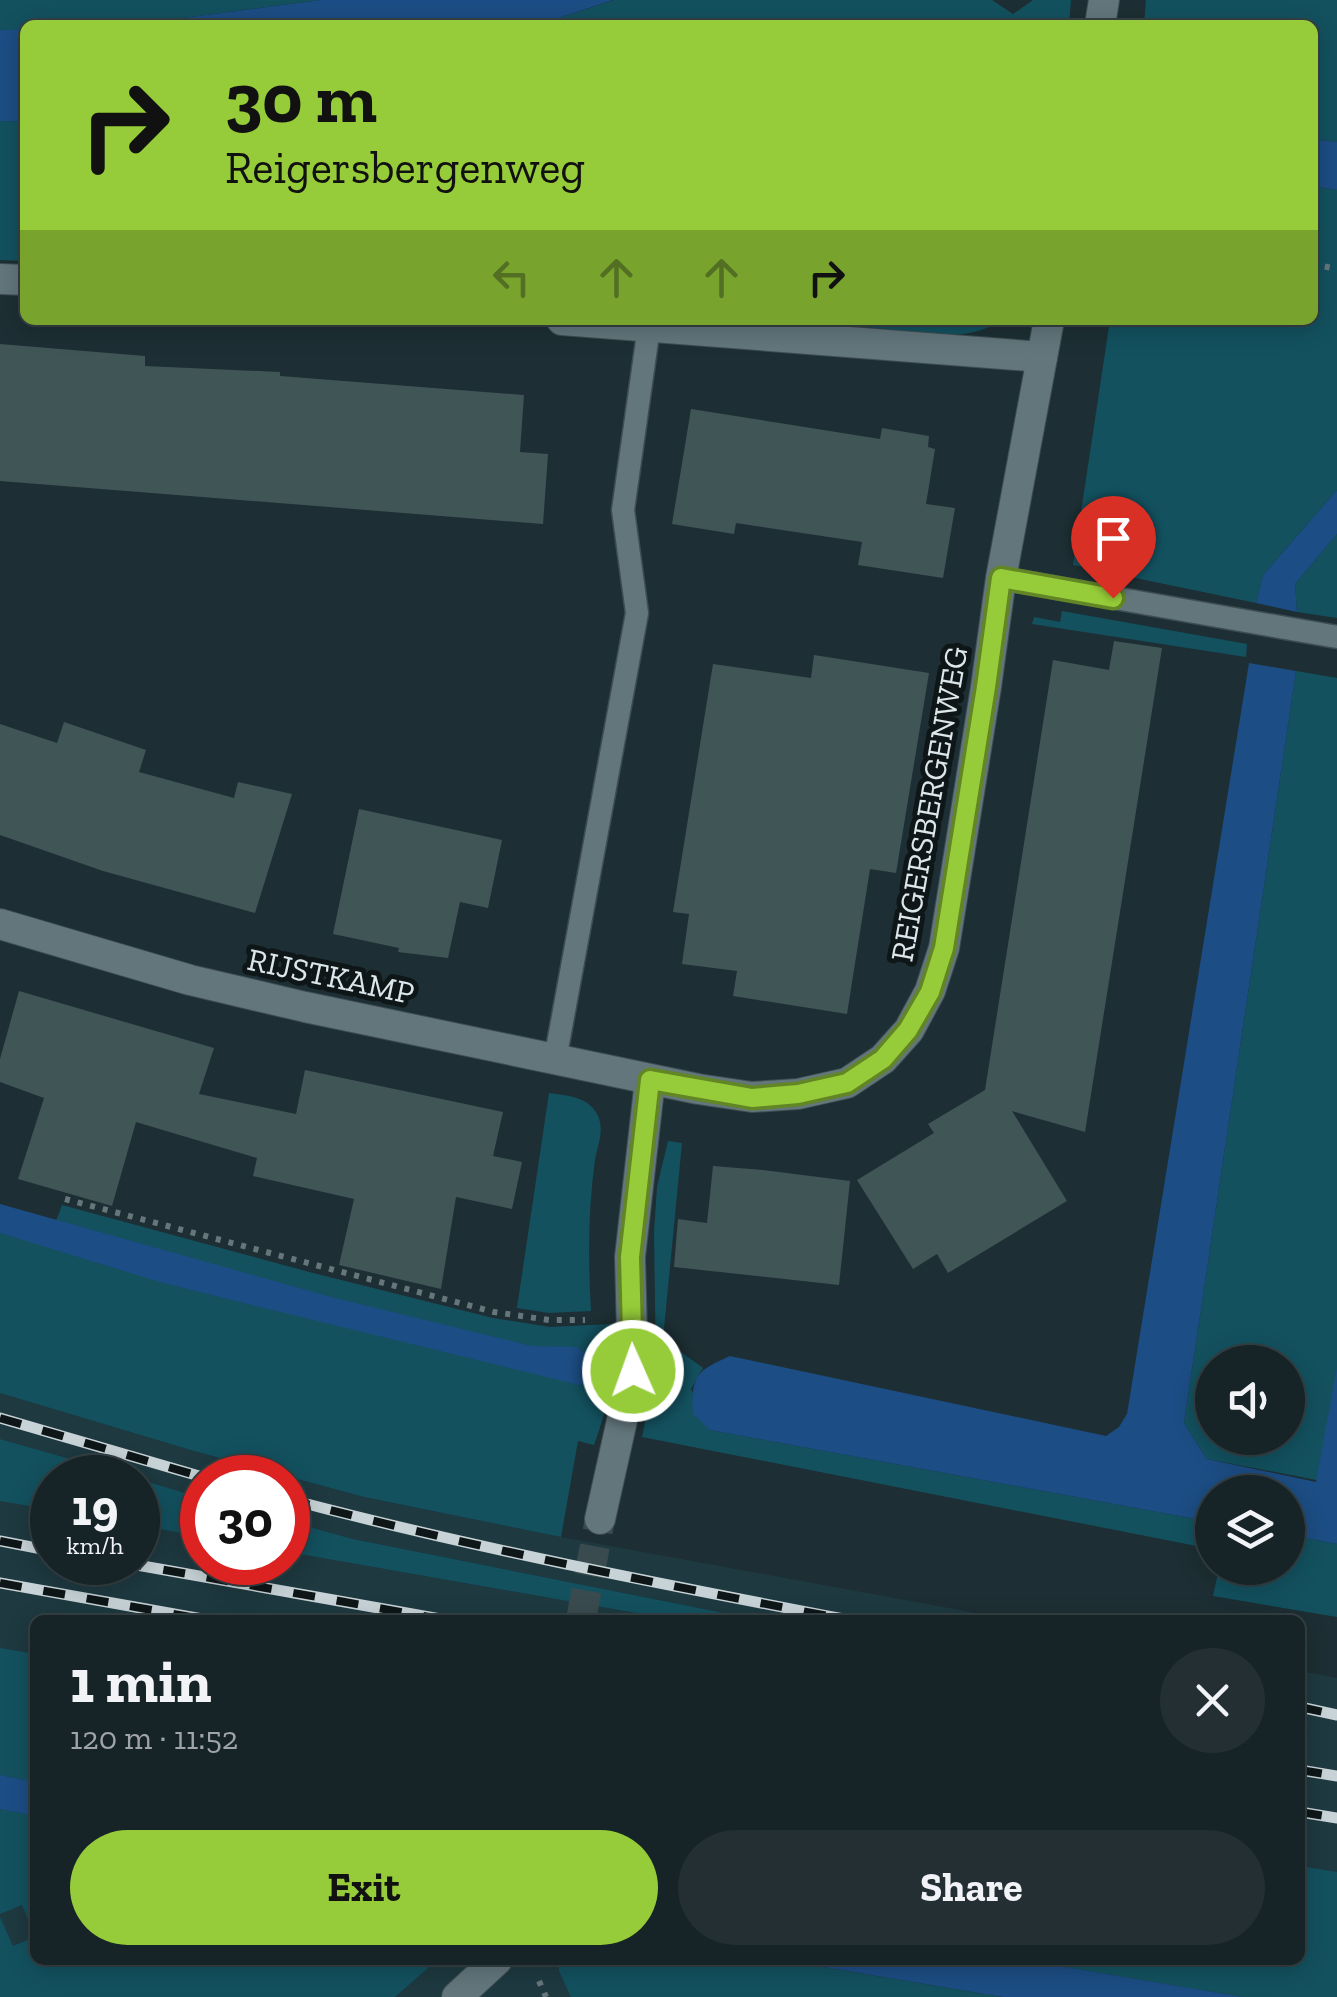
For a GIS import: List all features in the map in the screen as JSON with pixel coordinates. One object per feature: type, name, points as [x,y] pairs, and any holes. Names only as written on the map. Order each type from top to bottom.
[{"type":"street","points":[[624,325],[1042,357]]},
{"type":"street","name":"REIGERSBERGENWEG","points":[[650,1080],[752,1098],[798,1094],[847,1083],[883,1059],[908,1030],[930,992],[944,948],[1001,578],[1048,325]]},
{"type":"street","name":"RIJSTKAMP","points":[[0,924],[190,980],[650,1080]]},
{"type":"street","points":[[600,1519],[633,1371],[630,1257],[650,1080]]},
{"type":"street","points":[[457,1997],[492,1965]]},
{"type":"lane","points":[[556,1060],[638,614],[623,510],[649,327]]},
{"type":"lane","points":[[1001,578],[1337,637]]},
{"type":"path","points":[[65,1199],[494,1312],[549,1320],[632,1318]]},
{"type":"shaded area","points":[[0,0],[320,0],[167,20],[20,20],[20,30],[0,30]]},
{"type":"shaded area","points":[[614,0],[992,0],[1013,14],[1033,0],[1071,0],[1069,20],[553,20]]},
{"type":"shaded area","points":[[1146,0],[1337,0],[1337,142],[1318,140],[1318,20],[1144,20]]},
{"type":"shaded area","points":[[0,121],[20,122],[20,261],[0,260]]},
{"type":"shaded area","points":[[1318,187],[1337,190],[1337,490],[1263,575],[1256,603],[1073,565],[1109,325],[1318,325]]},
{"type":"shaded area","points":[[844,325],[992,325],[950,335]]},
{"type":"shaded area","points":[[1337,534],[1337,618],[1297,612],[1295,584]]},
{"type":"shaded area","points":[[1062,611],[1247,644],[1246,657],[1032,624],[1034,617],[1060,622]]},
{"type":"shaded area","points":[[1296,671],[1337,678],[1337,1484],[1207,1459],[1204,1455],[1305,1455],[1305,1345],[1196,1345]]},
{"type":"shaded area","points":[[549,1093],[588,1104],[600,1125],[590,1217],[591,1311],[549,1313],[517,1308]]},
{"type":"shaded area","points":[[668,1141],[682,1143],[663,1339],[703,1368],[691,1389],[710,1430],[1195,1519],[1195,1546],[642,1437],[656,1368],[657,1187]]},
{"type":"shaded area","points":[[62,1205],[493,1318],[550,1327],[613,1324],[608,1400],[594,1445],[578,1441],[561,1537],[310,1482],[310,1455],[209,1455],[0,1393],[0,1228],[56,1221]]},
{"type":"shaded area","points":[[1195,1349],[1195,1440],[1184,1423]]},
{"type":"shaded area","points":[[0,1393],[209,1455],[180,1455],[180,1492],[160,1486],[160,1455],[55,1455],[0,1439]]},
{"type":"shaded area","points":[[0,1439],[56,1455],[30,1455],[30,1506],[0,1501]]},
{"type":"shaded area","points":[[310,1482],[561,1537],[987,1615],[734,1615],[310,1527]]},
{"type":"shaded area","points":[[160,1486],[180,1491],[180,1533],[160,1529]]},
{"type":"shaded area","points":[[0,1501],[30,1506],[30,1585],[160,1585],[160,1529],[180,1533],[180,1585],[310,1585],[310,1556],[647,1615],[30,1615],[30,1965],[1305,1965],[1305,1730],[1311,1730],[1305,1729],[1305,1672],[1337,1678],[1337,1997],[0,1997]]},
{"type":"shaded area","points":[[310,1527],[734,1615],[647,1615],[310,1556]]},
{"type":"shaded area","points":[[1305,1538],[1337,1544],[1337,1617],[1213,1596],[1215,1585],[1305,1585]]},
{"type":"shaded area","points":[[0,1648],[30,1653],[30,1781],[0,1775]]},
{"type":"shaded area","points":[[0,1809],[30,1815],[30,1923],[22,1905],[0,1914]]},
{"type":"shaded area","points":[[1305,1867],[1337,1872],[1337,1997],[1243,1997],[1053,1965],[1305,1965]]},
{"type":"shaded area","points":[[0,1917],[13,1946],[30,1939],[30,1965],[431,1965],[395,1997],[0,1997]]},
{"type":"shaded area","points":[[559,1965],[811,1965],[1002,1997],[571,1997]]},
{"type":"water","points":[[320,0],[613,0],[553,20],[167,20]]},
{"type":"water","points":[[0,30],[20,30],[20,122],[0,121]]},
{"type":"water","points":[[1318,140],[1337,142],[1337,190],[1318,187]]},
{"type":"water","points":[[1337,490],[1337,534],[1295,584],[1297,612],[1256,603],[1263,575]]},
{"type":"water","points":[[1249,663],[1296,671],[1184,1423],[1195,1440],[1195,1455],[1283,1475],[1195,1475],[1195,1519],[710,1430],[693,1414],[693,1391],[703,1371],[730,1356],[1106,1436],[1119,1427],[1127,1414]]},
{"type":"water","points":[[0,1204],[331,1297],[531,1346],[577,1347],[595,1361],[593,1380],[579,1385],[160,1282],[0,1233]]},
{"type":"water","points":[[1337,1367],[1337,1544],[1305,1538],[1305,1480],[1316,1482]]},
{"type":"water","points":[[0,1775],[30,1781],[30,1815],[0,1809]]},
{"type":"water","points":[[812,1965],[1053,1965],[1243,1997],[1003,1997]]},
{"type":"building","points":[[0,344],[145,356],[145,366],[280,372],[280,376],[524,395],[520,452],[548,454],[543,524],[0,481]]},
{"type":"building","points":[[691,409],[880,439],[882,428],[929,436],[928,447],[935,449],[926,504],[955,508],[943,578],[858,565],[862,542],[736,523],[734,534],[672,524]]},
{"type":"building","points":[[1114,641],[1162,648],[1085,1132],[1012,1111],[1067,1201],[948,1273],[937,1254],[913,1269],[857,1180],[934,1133],[928,1124],[985,1090],[1053,660],[1109,670]]},
{"type":"building","points":[[814,655],[929,673],[896,873],[870,869],[847,1014],[733,996],[737,971],[682,964],[689,914],[673,912],[713,664],[811,678]]},
{"type":"building","points":[[64,722],[146,750],[139,772],[234,798],[238,782],[292,794],[255,913],[103,871],[0,835],[0,724],[57,743]]},
{"type":"building","points":[[359,809],[502,840],[488,908],[460,902],[448,958],[398,952],[399,948],[333,934]]},
{"type":"building","points":[[19,991],[214,1048],[199,1094],[296,1114],[305,1070],[503,1112],[493,1156],[522,1162],[512,1209],[456,1197],[441,1289],[339,1265],[354,1199],[253,1176],[257,1158],[136,1122],[112,1206],[18,1179],[44,1098],[0,1082],[0,1059]]},
{"type":"building","points":[[713,1166],[850,1181],[839,1285],[674,1267],[678,1219],[707,1223]]},
{"type":"tunnel","points":[[582,1615],[600,1519]]},
{"type":"railway","points":[[0,1418],[180,1470]]},
{"type":"railway","points":[[310,1505],[497,1549],[823,1615]]},
{"type":"railway","points":[[0,1541],[30,1547]]},
{"type":"railway","points":[[160,1569],[418,1615]]},
{"type":"railway","points":[[0,1583],[180,1615]]},
{"type":"railway","points":[[1305,1708],[1337,1715]]},
{"type":"railway","points":[[1305,1771],[1337,1776]]},
{"type":"railway","points":[[1305,1813],[1337,1818]]},
{"type":"route","points":[[633,1371],[630,1257],[650,1080],[752,1098],[798,1094],[847,1083],[883,1059],[908,1030],[930,992],[944,948],[1001,578],[1113,598]]}]
